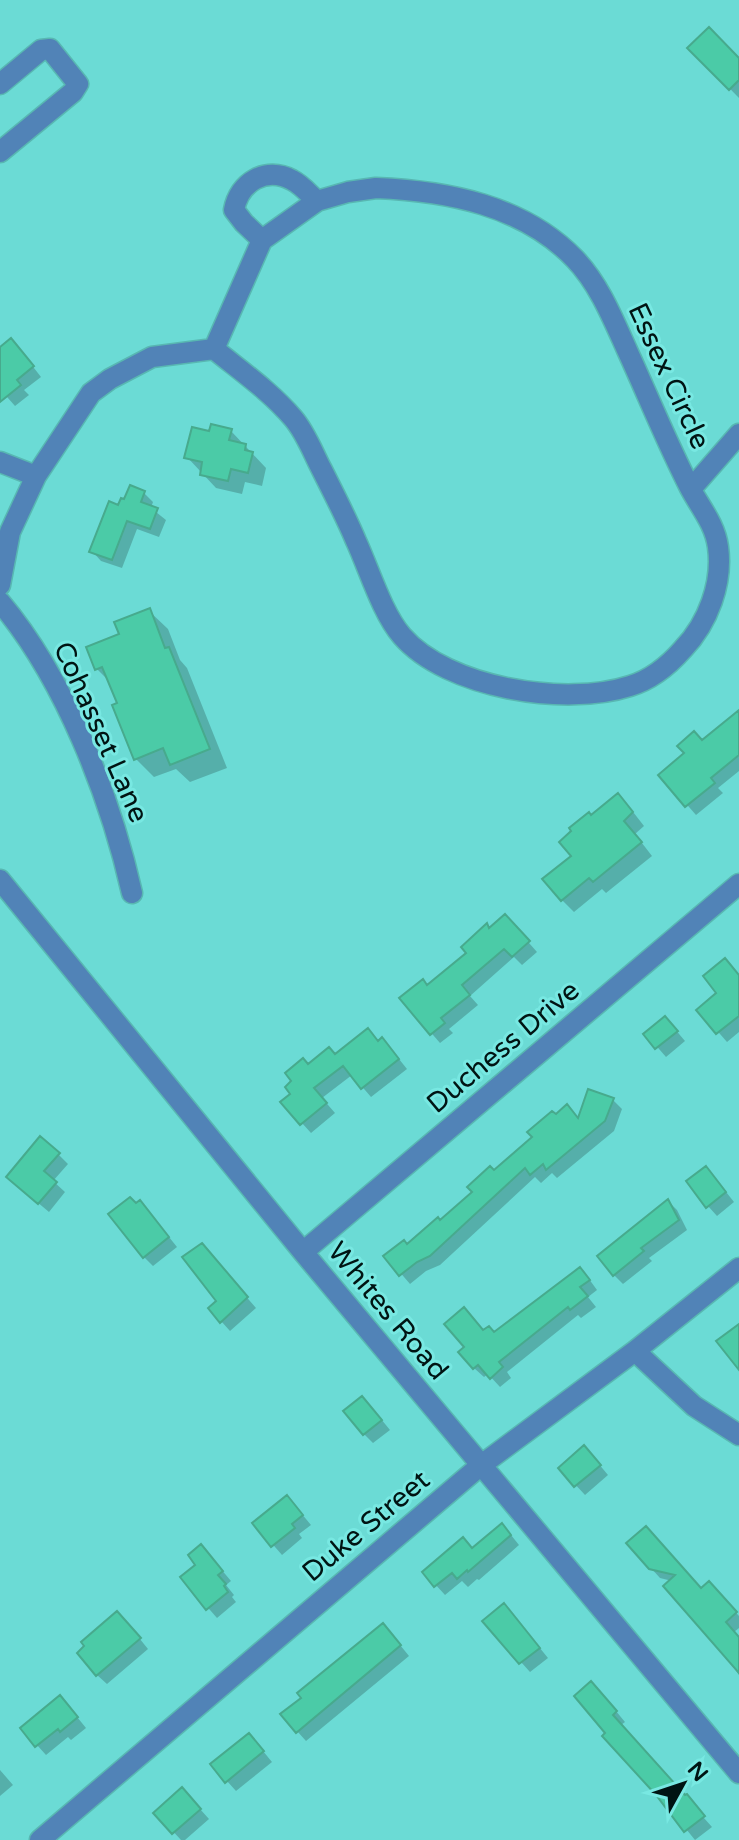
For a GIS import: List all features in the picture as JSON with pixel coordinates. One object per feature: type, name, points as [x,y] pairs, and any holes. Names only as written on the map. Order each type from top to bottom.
[{"type":"street","points":[[0,84],[41,50],[50,49],[78,84],[73,92],[0,152]]},
{"type":"street","points":[[0,585],[5,529],[91,393],[110,379],[152,357],[214,349],[262,240],[234,210],[237,196],[246,184],[256,177],[281,175],[317,201]]},
{"type":"street","name":"Essex Circle","points":[[214,349],[274,398],[296,421],[352,531],[398,632],[424,656],[488,684],[550,694],[606,692],[646,680],[685,648],[707,615],[719,567],[718,543],[711,523],[691,489],[614,323],[594,285],[575,259],[519,218],[495,207],[435,192],[376,188],[317,201],[262,240]]},
{"type":"street","points":[[691,489],[739,434]]},
{"type":"street","points":[[0,462],[36,476]]},
{"type":"street","name":"Cohasset Lane","points":[[0,602],[21,626],[61,694],[107,803],[122,847],[132,893]]},
{"type":"street","name":"Whites Road","points":[[0,880],[480,1466],[739,1773]]},
{"type":"street","name":"Duchess Drive","points":[[303,1252],[739,884]]},
{"type":"street","name":"Duke Street","points":[[40,1840],[480,1466],[635,1351],[739,1268]]},
{"type":"street","points":[[635,1351],[694,1406],[739,1435]]},
{"type":"building","points":[[709,27],[739,58],[739,80],[729,90],[687,48]]},
{"type":"building","points":[[11,338],[34,366],[17,380],[21,385],[0,402],[0,347]]},
{"type":"building","points":[[211,424],[232,429],[229,440],[246,444],[245,450],[253,452],[248,473],[231,469],[228,481],[200,475],[202,462],[184,458],[192,427],[209,431]]},
{"type":"building","points":[[130,485],[145,491],[141,502],[158,508],[150,529],[127,521],[112,560],[89,552],[109,501],[118,505]]},
{"type":"building","points":[[150,608],[210,749],[170,765],[163,748],[134,760],[112,705],[117,703],[102,667],[95,670],[86,647],[119,634],[114,622]]},
{"type":"building","points":[[739,710],[739,755],[711,778],[715,783],[685,807],[658,775],[684,753],[677,746],[694,731],[702,740]]},
{"type":"building","points":[[618,793],[633,812],[624,821],[642,842],[593,882],[589,878],[561,901],[542,879],[571,856],[559,842],[571,831],[569,828]]},
{"type":"building","points":[[505,914],[530,941],[512,957],[504,949],[462,985],[470,995],[441,1018],[445,1023],[430,1035],[399,998],[423,979],[427,985],[466,953],[461,947],[487,923],[489,928]]},
{"type":"building","points":[[725,958],[739,975],[739,1016],[716,1034],[696,1010],[716,993],[703,976]]},
{"type":"building","points":[[665,1016],[678,1031],[655,1049],[643,1034]]},
{"type":"building","points":[[368,1028],[378,1041],[382,1037],[399,1059],[361,1089],[343,1066],[314,1088],[327,1103],[300,1125],[280,1102],[290,1094],[285,1087],[291,1081],[285,1073],[303,1058],[308,1064],[329,1047],[335,1054]]},
{"type":"building","points":[[588,1089],[614,1098],[605,1121],[546,1170],[543,1164],[530,1175],[525,1168],[430,1256],[399,1276],[383,1256],[404,1240],[407,1244],[438,1217],[440,1220],[472,1192],[467,1187],[490,1166],[494,1170],[532,1137],[527,1132],[552,1111],[556,1114],[567,1104],[578,1118]]},
{"type":"building","points":[[40,1136],[60,1153],[44,1171],[57,1182],[38,1204],[6,1177]]},
{"type":"building","points":[[706,1166],[726,1192],[706,1208],[686,1181]]},
{"type":"building","points":[[130,1197],[136,1203],[140,1200],[169,1237],[143,1258],[108,1214]]},
{"type":"building","points":[[668,1199],[679,1220],[641,1248],[644,1251],[613,1276],[597,1256]]},
{"type":"building","points":[[202,1243],[248,1297],[220,1323],[208,1308],[216,1301],[182,1257]]},
{"type":"building","points":[[580,1267],[590,1280],[580,1287],[588,1296],[570,1310],[568,1307],[499,1362],[503,1367],[490,1379],[478,1365],[473,1369],[458,1352],[464,1347],[444,1324],[464,1307],[483,1330],[489,1326],[494,1332]]},
{"type":"building","points":[[739,1324],[739,1370],[716,1341]]},
{"type":"building","points":[[362,1396],[382,1420],[363,1435],[343,1411]]},
{"type":"building","points":[[584,1445],[601,1465],[574,1487],[558,1468]]},
{"type":"building","points":[[287,1495],[303,1515],[292,1524],[295,1528],[271,1547],[252,1523]]},
{"type":"building","points":[[502,1523],[511,1535],[457,1579],[452,1573],[434,1587],[422,1572],[463,1537],[472,1548]]},
{"type":"building","points":[[646,1526],[701,1588],[709,1581],[737,1612],[726,1622],[739,1637],[739,1673],[663,1586],[675,1575],[649,1569],[626,1543]]},
{"type":"building","points":[[201,1544],[223,1571],[218,1575],[228,1592],[206,1610],[180,1577],[195,1565],[188,1555]]},
{"type":"building","points":[[504,1603],[540,1648],[519,1664],[482,1621]]},
{"type":"building","points":[[117,1611],[141,1638],[96,1676],[77,1653],[84,1646],[81,1642]]},
{"type":"building","points":[[383,1623],[401,1645],[296,1733],[280,1714],[301,1698],[297,1693]]},
{"type":"building","points":[[591,1681],[617,1711],[613,1715],[705,1816],[684,1832],[656,1795],[602,1736],[605,1733],[574,1696]]},
{"type":"building","points":[[60,1695],[78,1717],[35,1747],[20,1728]]},
{"type":"building","points":[[249,1733],[264,1751],[225,1783],[210,1764]]},
{"type":"building","points":[[182,1787],[201,1809],[172,1834],[153,1813]]}]
